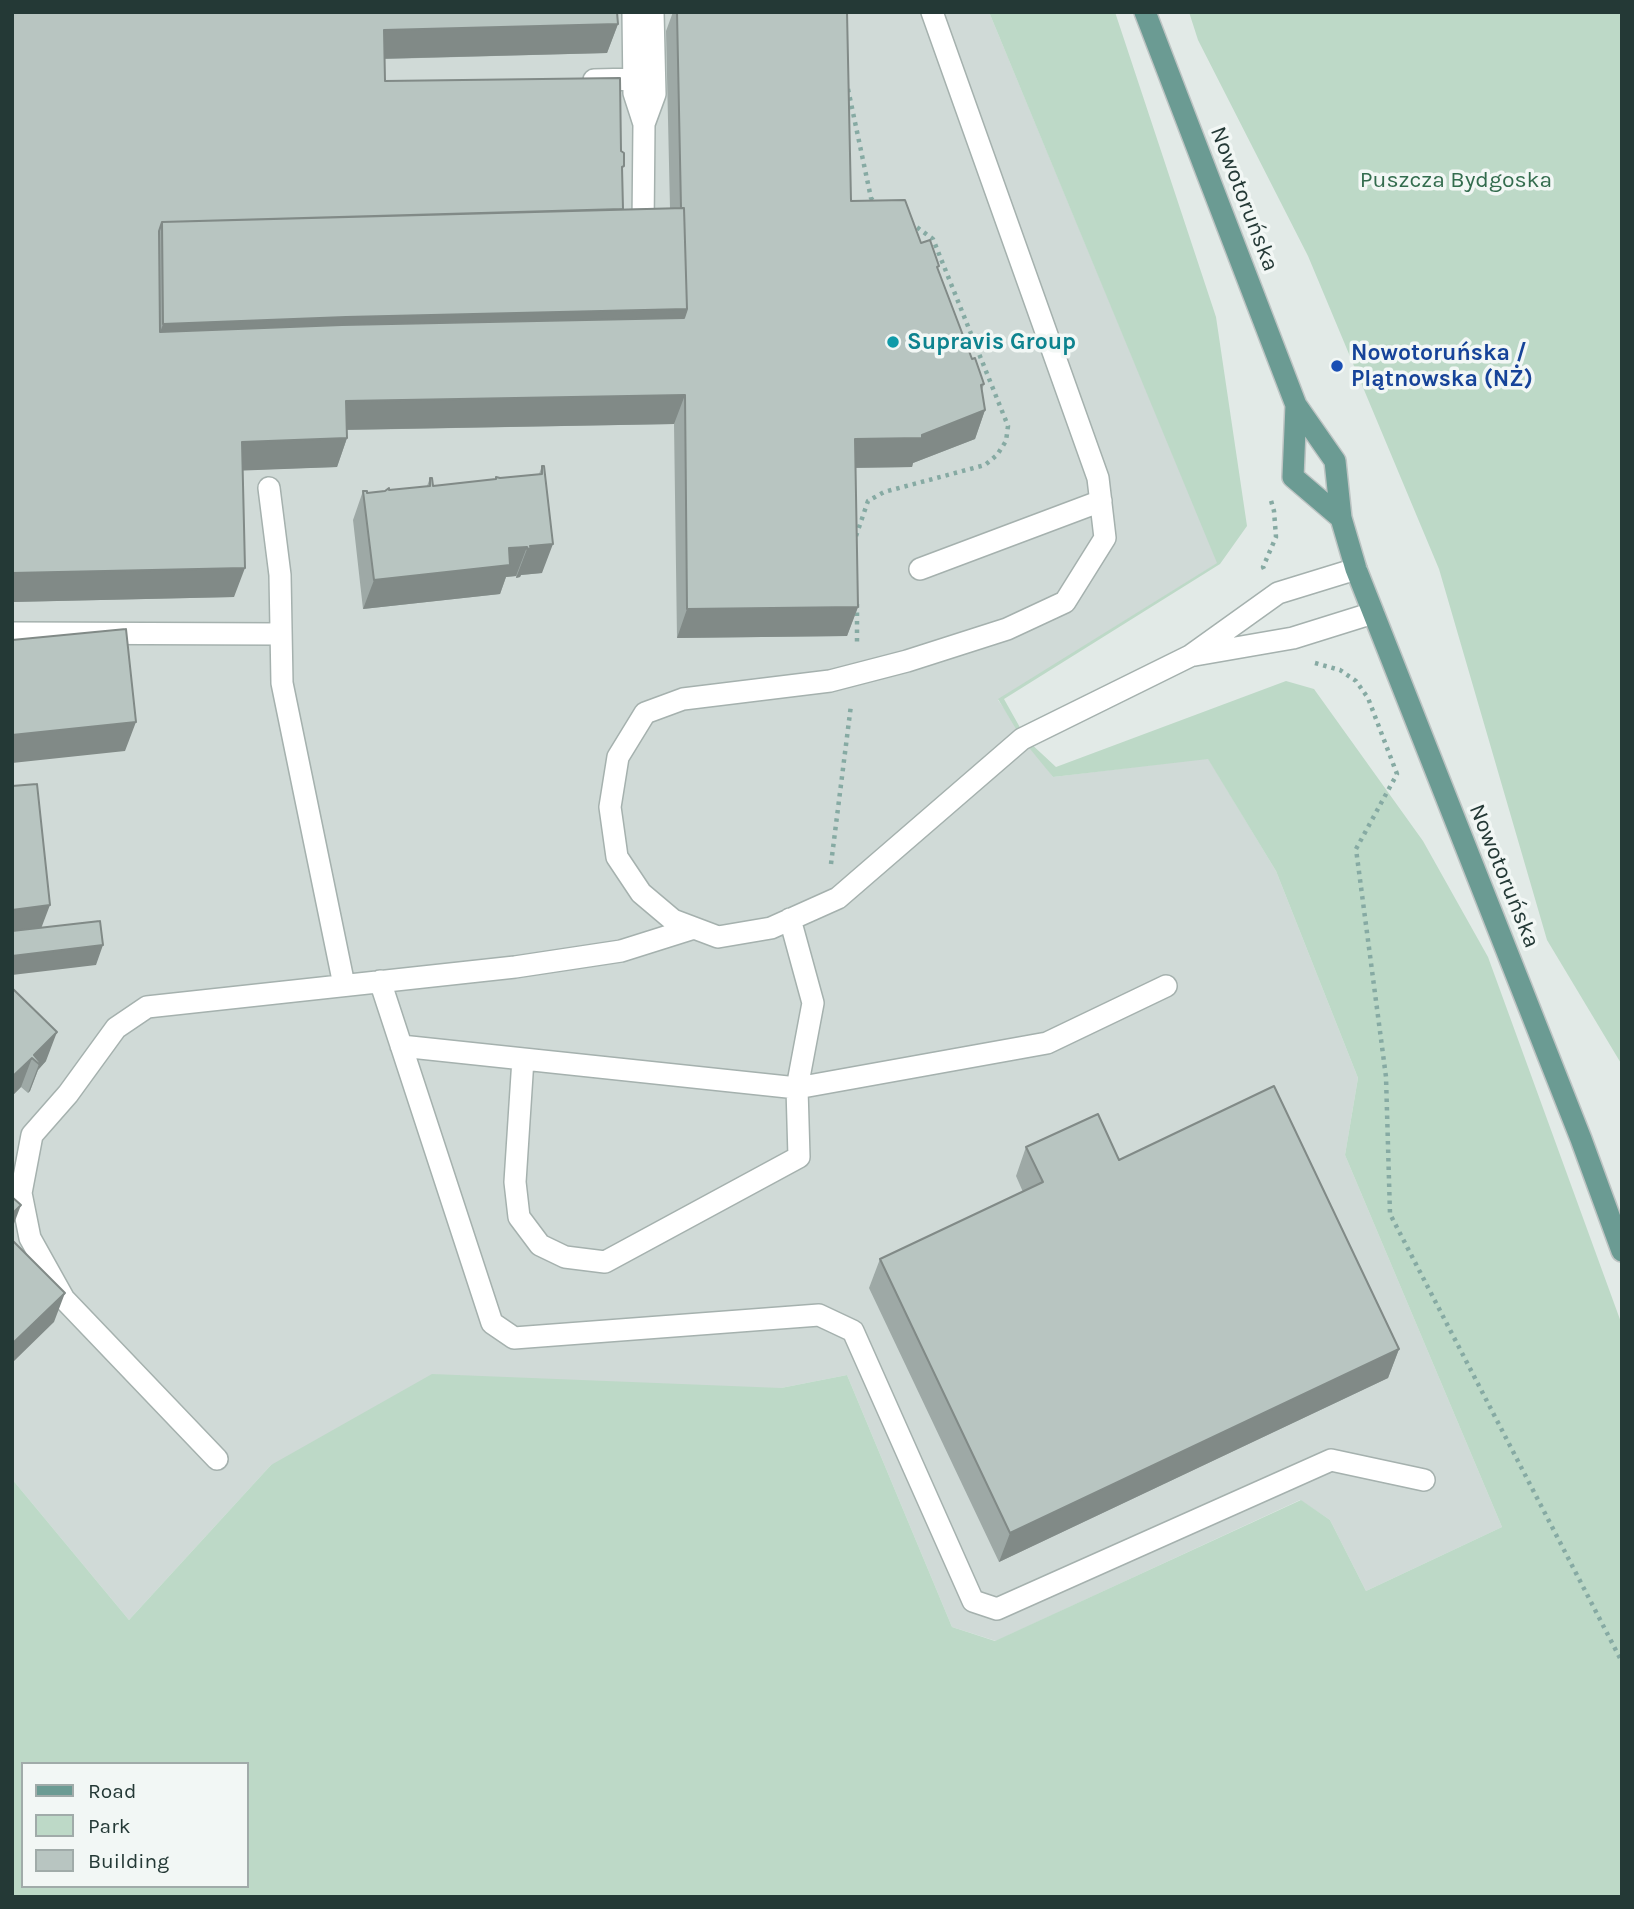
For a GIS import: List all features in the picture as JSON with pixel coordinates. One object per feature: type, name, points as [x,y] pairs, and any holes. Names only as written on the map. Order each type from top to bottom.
[{"type":"main road","name":"Nowotoruńska","points":[[1145,12],[1296,405],[1335,461],[1341,518],[1356,569],[1581,1139],[1622,1251]]},
{"type":"main road","name":"Nowotoruńska","points":[[1296,405],[1293,477],[1341,518]]},
{"type":"lane","points":[[633,12],[634,93],[644,124],[643,227]]},
{"type":"lane","points":[[644,124],[655,94],[653,12]]},
{"type":"lane","points":[[932,12],[1098,478],[1105,538],[1065,602],[1007,629],[907,661],[830,681],[683,699],[645,713],[618,757],[610,807],[617,857],[641,893],[673,920],[718,937],[771,928],[827,903],[838,898],[1022,739],[1190,656],[1278,593],[1356,569]]},
{"type":"lane","points":[[578,80],[634,79]]},
{"type":"lane","points":[[269,488],[280,575],[282,683],[344,985]]},
{"type":"lane","points":[[920,569],[1101,501]]},
{"type":"lane","points":[[1190,656],[1293,638],[1373,613]]},
{"type":"lane","points":[[12,633],[281,634]]},
{"type":"lane","points":[[523,1059],[515,1182],[519,1217],[540,1245],[565,1258],[606,1262],[799,1157],[797,1088],[813,1003],[790,919]]},
{"type":"lane","points":[[217,1459],[64,1299],[30,1238],[27,1226],[21,1193],[32,1135],[68,1094],[116,1028],[147,1007],[515,967],[621,951],[694,928]]},
{"type":"lane","points":[[380,981],[492,1323],[514,1338],[819,1315],[853,1331],[973,1601],[997,1609],[1331,1460],[1424,1480]]},
{"type":"lane","points":[[401,1046],[797,1088],[1047,1043],[1167,986]]},
{"type":"path","points":[[848,80],[871,198],[881,211]]},
{"type":"path","points":[[856,547],[856,534],[868,501],[884,492],[985,465],[997,455],[1006,441],[1008,426],[933,239],[906,221]]},
{"type":"path","points":[[827,903],[854,675],[857,602]]},
{"type":"path","points":[[1397,774],[1356,849],[1386,1077],[1390,1214],[1622,1662]]},
{"type":"shaded area","points":[[12,12],[989,12],[1218,563],[998,700],[1053,777],[1208,758],[1276,871],[1358,1078],[1345,1155],[1502,1527],[1366,1591],[1330,1520],[1300,1500],[996,1641],[952,1627],[847,1375],[781,1388],[271,1465],[129,1620],[12,1479]]},
{"type":"green space","points":[[989,12],[1115,12],[1216,317],[1247,526],[1220,564],[1004,699],[1027,740],[1056,767],[1286,681],[1314,689],[1423,841],[1488,957],[1622,1325],[1622,1897],[12,1897],[12,1479],[129,1620],[271,1465],[432,1374],[781,1388],[847,1375],[952,1627],[995,1641],[1301,1500],[1330,1520],[1366,1591],[1502,1527],[1345,1155],[1358,1078],[1276,871],[1208,759],[1053,777],[1022,739],[998,699],[1217,563]]},
{"type":"green space","name":"Puszcza Bydgoska","points":[[1189,12],[1622,12],[1622,1065],[1547,940],[1439,569],[1308,256],[1198,40]]},
{"type":"building","points":[[12,12],[617,12],[618,24],[384,30],[385,81],[620,78],[621,151],[624,153],[623,209],[162,222],[159,231],[160,332],[342,325],[684,318],[687,309],[684,208],[681,208],[677,12],[847,12],[851,201],[905,200],[921,243],[930,240],[939,266],[937,267],[972,359],[975,358],[984,384],[981,385],[985,410],[922,435],[922,438],[855,439],[858,607],[687,609],[685,395],[346,401],[347,438],[242,442],[245,568],[12,573]]},
{"type":"building","points":[[684,208],[687,309],[163,324],[162,222]]},
{"type":"building","points":[[542,466],[553,544],[530,546],[531,548],[527,549],[509,548],[510,565],[374,580],[363,491],[367,493],[389,488],[430,486],[430,478],[433,486],[542,474]]},
{"type":"building","points":[[126,629],[136,722],[12,735],[12,640]]},
{"type":"building","points":[[37,784],[50,905],[12,910],[12,786]]},
{"type":"building","points":[[100,921],[103,945],[12,956],[12,931]]},
{"type":"building","points":[[12,988],[57,1032],[34,1055],[39,1064],[32,1058],[12,1077]]},
{"type":"building","points":[[1274,1086],[1399,1349],[1010,1533],[880,1259],[1043,1182],[1026,1147],[1098,1114],[1119,1160]]},
{"type":"building","points":[[12,1197],[21,1205],[12,1214]]},
{"type":"building","points":[[12,1240],[65,1293],[12,1344]]},
{"type":"place","name":"Supravis Group","points":[[893,342]]},
{"type":"place","name":"Nowotoruńska / Plątnowska (NŻ)","points":[[1337,366]]}]
